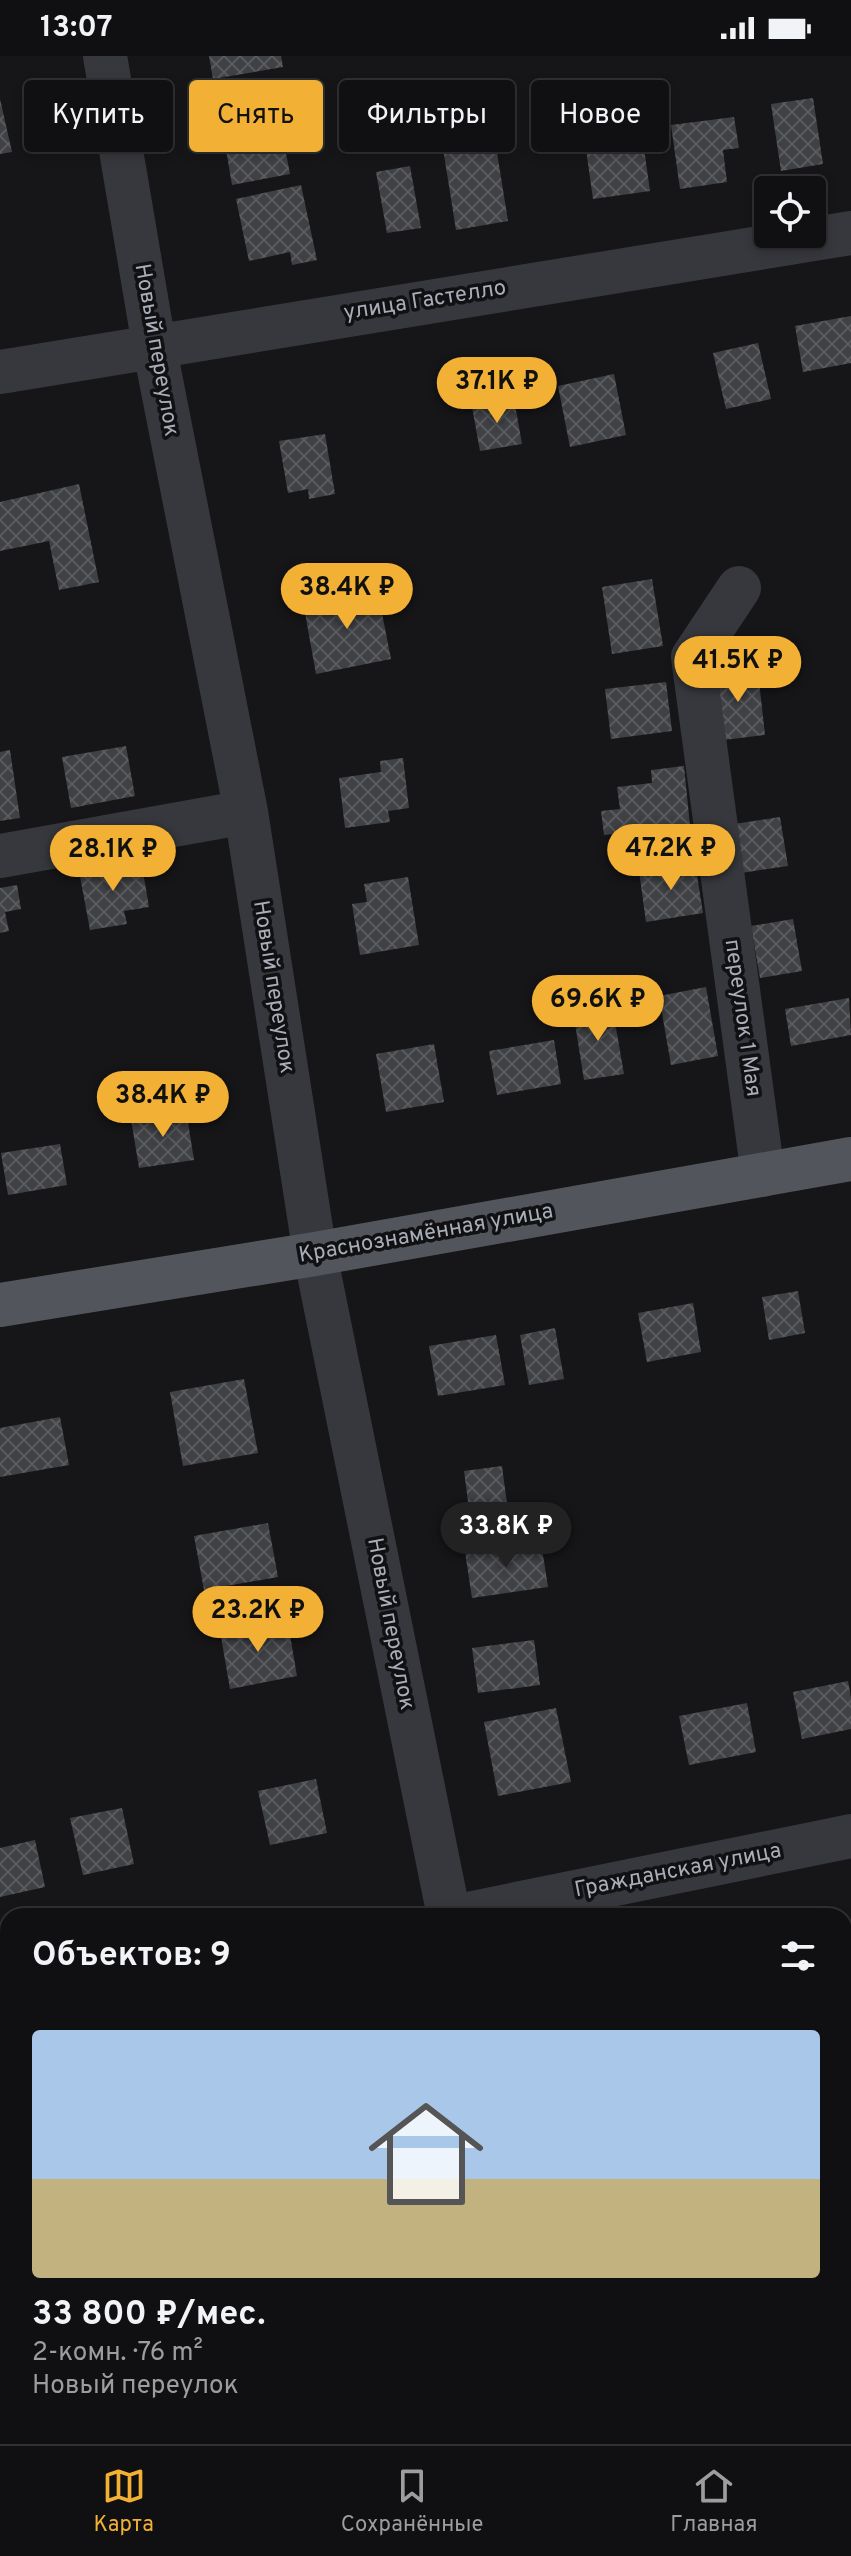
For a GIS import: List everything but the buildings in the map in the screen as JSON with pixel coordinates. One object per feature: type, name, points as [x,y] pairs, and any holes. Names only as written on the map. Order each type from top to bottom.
[{"type":"main road","name":"Краснознамённая улица","points":[[0,1305],[315,1254],[851,1159]]},
{"type":"street","name":"Новый переулок","points":[[105,56],[154,345],[246,812],[315,1254],[447,1908]]},
{"type":"street","name":"улица Гастелло","points":[[0,372],[851,233]]},
{"type":"street","name":"переулок 1 Мая","points":[[739,588],[693,657],[763,1175]]},
{"type":"street","points":[[0,856],[246,812]]},
{"type":"street","name":"Гражданская улица","points":[[497,1908],[851,1836]]}]
